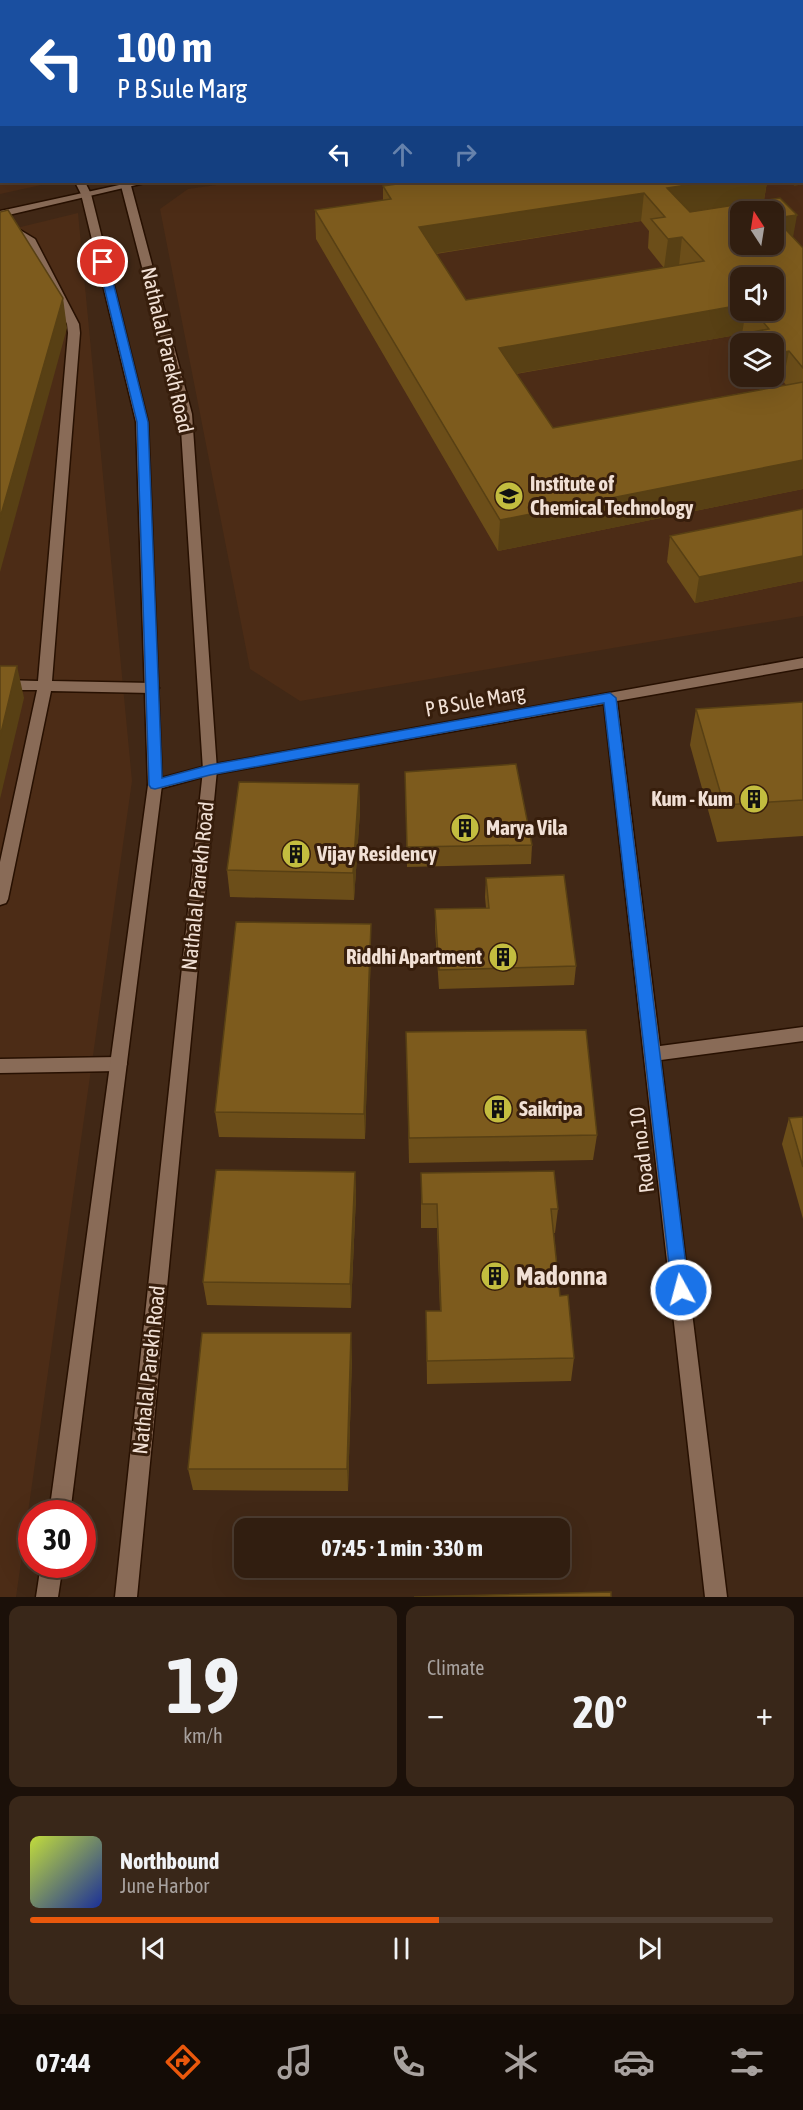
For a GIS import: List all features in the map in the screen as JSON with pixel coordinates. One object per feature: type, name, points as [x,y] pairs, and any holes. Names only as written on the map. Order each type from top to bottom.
[{"type":"street","points":[[0,214],[83,188],[126,183]]},
{"type":"street","name":"Nathalal Parekh Road","points":[[126,183],[186,414],[210,770],[126,1597]]},
{"type":"street","name":"Nathalal Parekh Road","points":[[60,1500],[155,785],[142,422],[83,188]]},
{"type":"street","points":[[0,236],[20,233],[30,239],[73,324],[74,333],[45,686],[0,899]]},
{"type":"street","name":"P B Sule Marg","points":[[155,785],[210,770],[803,663]]},
{"type":"street","points":[[0,685],[152,688]]},
{"type":"street","name":"Road no.10","points":[[610,698],[654,1054],[716,1597]]},
{"type":"street","points":[[654,1054],[803,1034]]},
{"type":"street","points":[[0,1066],[118,1064]]},
{"type":"street","points":[[47,1597],[50,1578]]},
{"type":"shaded area","points":[[0,183],[50,183],[0,194]]},
{"type":"shaded area","name":"Institute of Chemical Technology","points":[[230,183],[803,183],[803,616],[300,701],[250,669],[160,209],[188,189]]},
{"type":"shaded area","points":[[78,213],[132,781],[30,1500],[18,1500],[19,1578],[16,1597],[0,1597],[0,232]]},
{"type":"building","points":[[404,183],[700,183],[667,188],[690,212],[730,206],[730,255],[784,255],[784,228],[803,248],[803,368],[789,351],[784,352],[784,333],[752,332],[769,329],[762,321],[784,321],[784,267],[730,267],[730,307],[499,348],[553,428],[803,382],[803,460],[500,520],[315,210],[391,199],[383,186]],"holes":[[[644,193],[665,217],[651,219],[668,239],[682,237],[704,261],[466,300],[419,227]]]},
{"type":"building","points":[[780,198],[783,201],[761,201]]},
{"type":"building","points":[[784,202],[797,215],[784,217]]},
{"type":"building","points":[[8,210],[63,298],[0,518],[0,212]]},
{"type":"building","points":[[803,509],[803,556],[699,577],[670,536]]},
{"type":"building","points":[[0,666],[17,666],[0,737]]},
{"type":"building","points":[[803,702],[803,800],[724,805],[696,709]]},
{"type":"building","name":"Marya Vila","points":[[516,764],[532,845],[407,847],[405,772]]},
{"type":"building","name":"Vijay Residency","points":[[239,782],[359,784],[353,873],[227,870]]},
{"type":"building","name":"Riddhi Apartment","points":[[564,875],[576,966],[439,970],[435,909],[489,908],[486,878]]},
{"type":"building","points":[[236,922],[371,924],[364,1114],[215,1112]]},
{"type":"building","name":"Saikripa","points":[[586,1030],[597,1135],[409,1138],[406,1032]]},
{"type":"building","points":[[803,1117],[803,1167],[789,1118]]},
{"type":"building","points":[[216,1170],[355,1172],[350,1284],[203,1282]]},
{"type":"building","name":"Madonna","points":[[554,1171],[558,1209],[551,1209],[560,1296],[568,1295],[574,1358],[427,1361],[426,1311],[441,1311],[437,1204],[422,1204],[421,1173]]},
{"type":"building","points":[[202,1333],[351,1333],[347,1469],[188,1469]]},
{"type":"building","points":[[611,1592],[611,1597],[414,1597]]},
{"type":"place","name":"Institute of Chemical Technology","points":[[509,496]]},
{"type":"place","name":"Kum - Kum","points":[[754,799]]},
{"type":"place","name":"Marya Vila","points":[[465,828]]},
{"type":"place","name":"Vijay Residency","points":[[296,854]]},
{"type":"place","name":"Riddhi Apartment","points":[[503,957]]},
{"type":"place","name":"Saikripa","points":[[498,1109]]},
{"type":"place","name":"Madonna","points":[[495,1276]]},
{"type":"route","points":[[103,262],[142,422],[155,785],[210,770],[610,698],[681,1290]]}]
